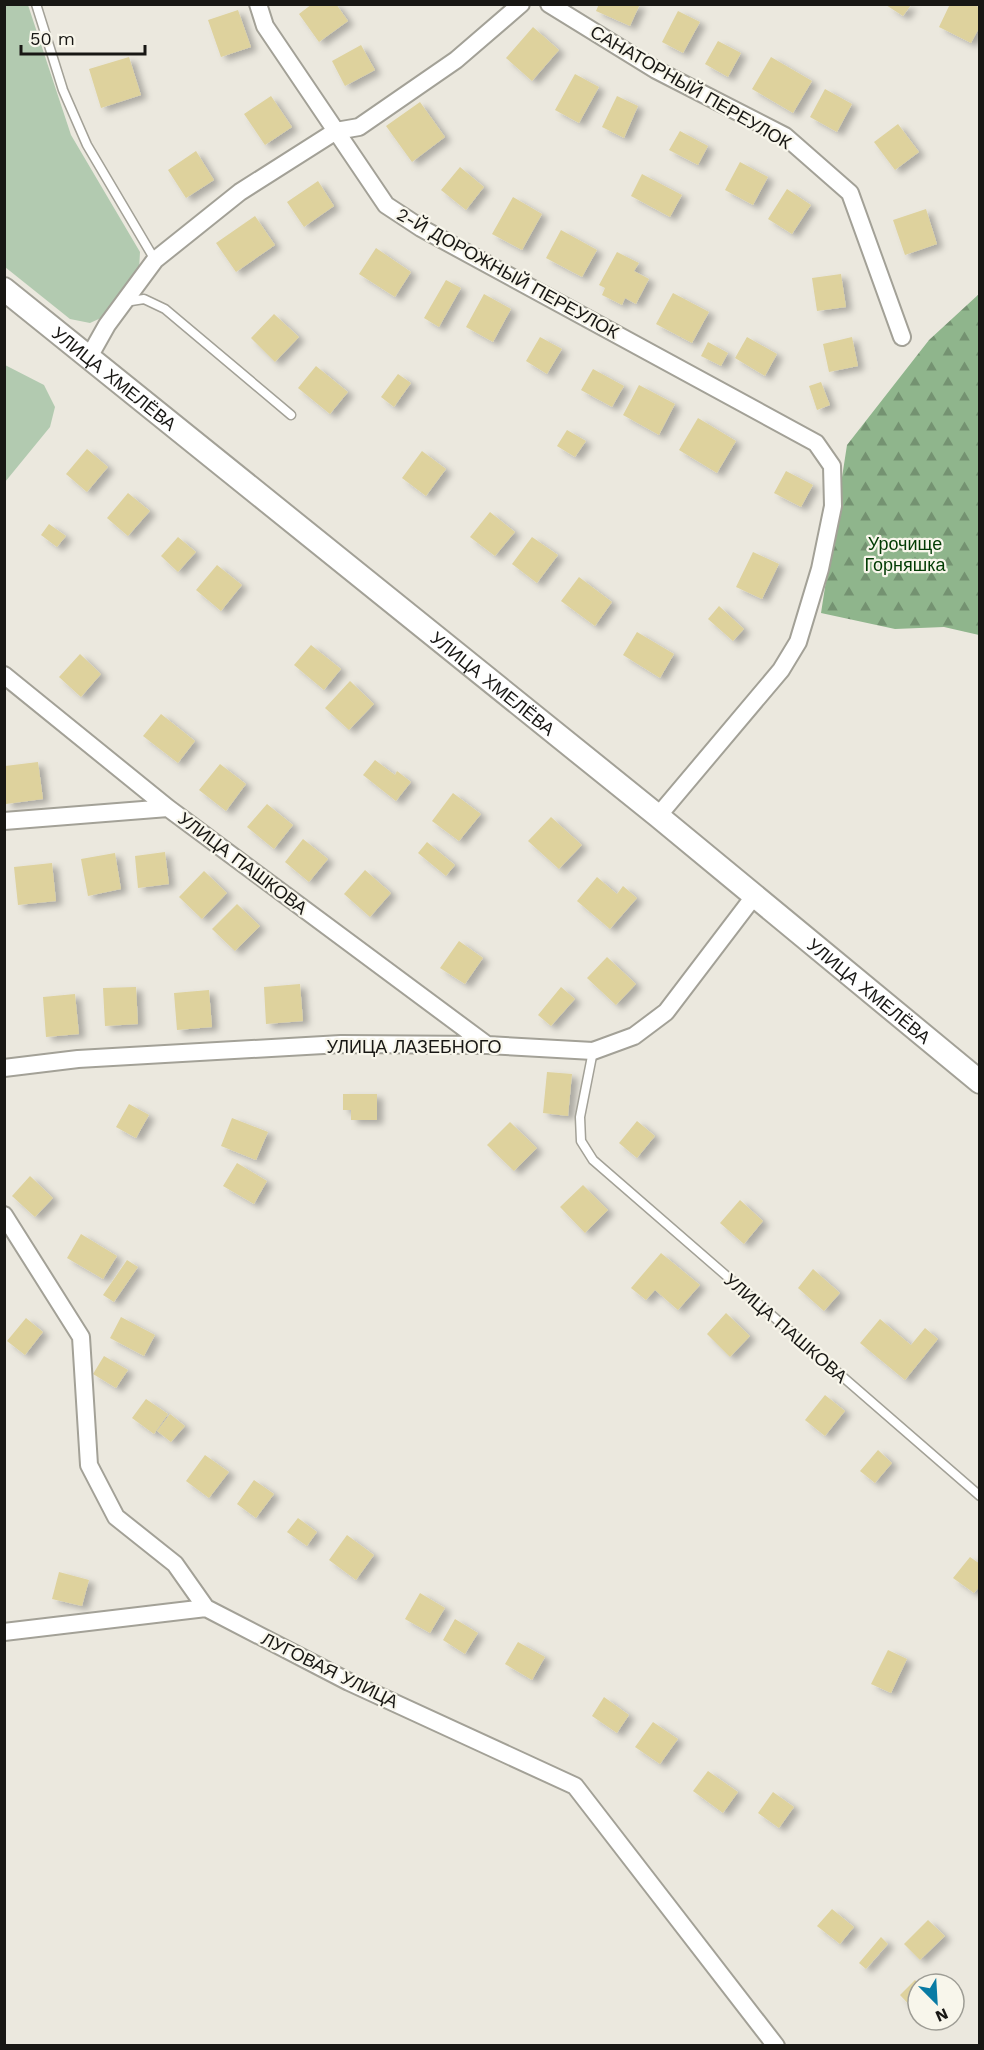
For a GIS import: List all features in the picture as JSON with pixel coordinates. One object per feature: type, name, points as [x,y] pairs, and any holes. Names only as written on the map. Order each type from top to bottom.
[{"type":"main road","name":"УЛИЦА ХМЕЛЁВА","points":[[4,289],[658,816],[980,1082]]},
{"type":"main road","points":[[755,895],[834,951],[980,1064]]},
{"type":"street","name":"2-Й ДОРОЖНЫЙ ПЕРЕУЛОК","points":[[258,4],[265,26],[386,205],[421,228],[816,443],[832,466],[833,506],[820,569],[798,642],[781,670],[658,816]]},
{"type":"street","points":[[89,357],[124,302],[155,260],[240,192],[336,131],[359,127],[456,60],[521,4]]},
{"type":"street","name":"САНАТОРНЫЙ ПЕРЕУЛОК","points":[[549,4],[656,70],[784,136],[850,193],[902,337]]},
{"type":"street","name":"УЛИЦА ПАШКОВА","points":[[4,675],[168,808],[487,1045]]},
{"type":"street","points":[[4,820],[168,808]]},
{"type":"street","name":"УЛИЦА ЛАЗЕБНОГО","points":[[4,1068],[78,1059],[341,1044],[487,1045],[593,1051],[634,1036],[666,1012],[755,895]]},
{"type":"street","name":"ЛУГОВАЯ УЛИЦА","points":[[4,1215],[81,1338],[89,1465],[116,1517],[175,1564],[206,1608],[349,1682],[575,1786],[776,2046]]},
{"type":"street","points":[[4,1632],[206,1608]]},
{"type":"lane","points":[[36,4],[63,90],[87,144],[155,260]]},
{"type":"lane","points":[[124,302],[144,299],[165,309],[291,415]]},
{"type":"lane","name":"УЛИЦА ПАШКОВА","points":[[593,1051],[580,1117],[581,1140],[594,1160],[980,1496]]},
{"type":"green space","points":[[4,5],[28,5],[71,135],[140,252],[139,271],[103,317],[90,323],[70,319],[5,267]]},
{"type":"green space","name":"Урочище Горняшка","points":[[979,294],[979,635],[944,627],[895,629],[821,613],[847,445],[929,340]]},
{"type":"green space","points":[[5,365],[44,385],[55,407],[50,427],[5,482]]},
{"type":"building","points":[[312,4],[336,4],[348,21],[319,42],[299,14]]},
{"type":"building","points":[[599,4],[640,4],[630,26],[596,11]]},
{"type":"building","points":[[950,4],[973,4],[980,8],[980,26],[971,43],[939,27]]},
{"type":"building","points":[[886,5],[911,5],[903,16]]},
{"type":"building","points":[[238,10],[251,47],[221,57],[208,20]]},
{"type":"building","points":[[678,11],[700,22],[683,53],[662,42]]},
{"type":"building","points":[[533,27],[559,50],[532,81],[506,58]]},
{"type":"building","points":[[718,41],[741,53],[728,77],[705,64]]},
{"type":"building","points":[[361,45],[375,70],[345,86],[332,61]]},
{"type":"building","points":[[129,57],[141,95],[101,108],[89,69]]},
{"type":"building","points":[[771,57],[812,81],[793,113],[752,89]]},
{"type":"building","points":[[575,74],[599,87],[579,123],[555,110]]},
{"type":"building","points":[[825,89],[852,104],[837,132],[810,117]]},
{"type":"building","points":[[271,96],[292,127],[265,145],[244,114]]},
{"type":"building","points":[[617,96],[638,106],[624,138],[602,127]]},
{"type":"building","points":[[420,102],[445,137],[412,162],[386,126]]},
{"type":"building","points":[[898,124],[919,152],[895,170],[874,142]]},
{"type":"building","points":[[680,131],[708,146],[698,165],[669,150]]},
{"type":"building","points":[[196,151],[214,180],[186,198],[168,170]]},
{"type":"building","points":[[740,162],[768,177],[753,205],[725,190]]},
{"type":"building","points":[[460,167],[484,187],[466,210],[441,190]]},
{"type":"building","points":[[642,174],[682,195],[670,217],[631,196]]},
{"type":"building","points":[[318,181],[334,206],[304,227],[287,202]]},
{"type":"building","points":[[787,189],[811,205],[792,234],[768,219]]},
{"type":"building","points":[[513,197],[542,214],[522,250],[492,234]]},
{"type":"building","points":[[926,209],[937,244],[905,255],[893,220]]},
{"type":"building","points":[[255,216],[275,245],[236,272],[216,243]]},
{"type":"building","points":[[561,230],[597,250],[582,277],[546,258]]},
{"type":"building","points":[[376,248],[411,272],[395,297],[359,274]]},
{"type":"building","points":[[617,252],[639,263],[634,271],[649,279],[636,304],[625,298],[622,305],[602,295],[605,288],[599,285]]},
{"type":"building","points":[[841,274],[846,307],[817,311],[812,278]]},
{"type":"building","points":[[446,280],[461,288],[439,327],[424,318]]},
{"type":"building","points":[[673,293],[709,312],[692,343],[656,324]]},
{"type":"building","points":[[484,294],[511,309],[493,342],[466,327]]},
{"type":"building","points":[[274,314],[299,337],[275,362],[251,338]]},
{"type":"building","points":[[540,337],[562,349],[547,374],[526,361]]},
{"type":"building","points":[[747,337],[777,354],[765,376],[735,358]]},
{"type":"building","points":[[852,337],[858,366],[829,372],[823,344]]},
{"type":"building","points":[[708,342],[728,353],[721,366],[701,356]]},
{"type":"building","points":[[316,366],[348,392],[330,414],[298,388]]},
{"type":"building","points":[[593,369],[624,386],[612,407],[581,390]]},
{"type":"building","points":[[398,374],[411,383],[394,407],[381,397]]},
{"type":"building","points":[[821,382],[830,405],[817,410],[809,386]]},
{"type":"building","points":[[639,385],[675,404],[659,435],[623,415]]},
{"type":"building","points":[[698,418],[736,441],[717,473],[679,450]]},
{"type":"building","points":[[567,430],[586,441],[575,457],[557,446]]},
{"type":"building","points":[[87,449],[108,467],[87,492],[66,474]]},
{"type":"building","points":[[422,451],[446,469],[426,496],[402,478]]},
{"type":"building","points":[[786,471],[813,485],[801,507],[774,493]]},
{"type":"building","points":[[128,493],[150,511],[128,536],[107,518]]},
{"type":"building","points":[[490,512],[515,532],[495,556],[470,537]]},
{"type":"building","points":[[49,524],[66,536],[57,547],[41,535]]},
{"type":"building","points":[[178,537],[196,552],[178,572],[161,556]]},
{"type":"building","points":[[532,537],[558,555],[537,583],[512,564]]},
{"type":"building","points":[[753,552],[779,564],[762,599],[736,587]]},
{"type":"building","points":[[217,565],[242,585],[221,611],[196,590]]},
{"type":"building","points":[[579,577],[612,602],[595,626],[561,601]]},
{"type":"building","points":[[719,606],[744,629],[733,641],[708,619]]},
{"type":"building","points":[[637,632],[674,654],[660,678],[623,655]]},
{"type":"building","points":[[311,645],[341,669],[324,690],[294,665]]},
{"type":"building","points":[[80,654],[101,674],[81,697],[59,677]]},
{"type":"building","points":[[350,681],[374,704],[349,730],[325,708]]},
{"type":"building","points":[[161,714],[195,741],[178,763],[143,736]]},
{"type":"building","points":[[375,760],[395,775],[397,771],[411,782],[396,801],[363,775]]},
{"type":"building","points":[[38,762],[43,799],[6,804],[5,766]]},
{"type":"building","points":[[220,764],[246,784],[226,811],[199,790]]},
{"type":"building","points":[[453,793],[481,814],[459,841],[432,821]]},
{"type":"building","points":[[267,804],[293,825],[274,849],[247,827]]},
{"type":"building","points":[[551,817],[582,845],[559,869],[528,841]]},
{"type":"building","points":[[303,839],[328,859],[309,882],[285,862]]},
{"type":"building","points":[[427,842],[455,865],[446,876],[418,853]]},
{"type":"building","points":[[165,852],[169,884],[138,888],[135,856]]},
{"type":"building","points":[[115,853],[121,889],[88,896],[81,859]]},
{"type":"building","points":[[52,863],[56,901],[18,905],[14,867]]},
{"type":"building","points":[[365,870],[391,893],[370,917],[344,894]]},
{"type":"building","points":[[204,871],[227,893],[202,919],[179,897]]},
{"type":"building","points":[[597,877],[617,894],[623,886],[637,898],[610,929],[577,901]]},
{"type":"building","points":[[237,904],[260,926],[235,951],[212,929]]},
{"type":"building","points":[[459,941],[483,958],[465,984],[440,968]]},
{"type":"building","points":[[607,957],[636,984],[616,1005],[587,978]]},
{"type":"building","points":[[300,984],[303,1021],[266,1024],[264,987]]},
{"type":"building","points":[[136,987],[138,1024],[105,1026],[103,988]]},
{"type":"building","points":[[561,987],[575,999],[551,1026],[538,1015]]},
{"type":"building","points":[[209,990],[212,1027],[177,1030],[174,993]]},
{"type":"building","points":[[75,994],[79,1034],[46,1037],[43,997]]},
{"type":"building","points":[[547,1072],[572,1074],[568,1116],[543,1113]]},
{"type":"building","points":[[343,1094],[377,1094],[377,1120],[351,1120],[351,1110],[343,1110]]},
{"type":"building","points":[[129,1104],[149,1115],[136,1138],[116,1127]]},
{"type":"building","points":[[232,1118],[268,1132],[256,1160],[221,1146]]},
{"type":"building","points":[[637,1121],[655,1136],[637,1158],[619,1143]]},
{"type":"building","points":[[510,1122],[537,1148],[514,1171],[487,1145]]},
{"type":"building","points":[[237,1163],[267,1181],[254,1204],[223,1186]]},
{"type":"building","points":[[30,1176],[53,1198],[35,1217],[12,1196]]},
{"type":"building","points":[[583,1185],[608,1210],[585,1233],[560,1207]]},
{"type":"building","points":[[740,1200],[763,1221],[744,1244],[720,1223]]},
{"type":"building","points":[[81,1234],[117,1256],[103,1279],[67,1258]]},
{"type":"building","points":[[661,1253],[700,1285],[678,1310],[655,1290],[646,1300],[631,1288]]},
{"type":"building","points":[[127,1260],[138,1267],[114,1302],[103,1295]]},
{"type":"building","points":[[813,1269],[840,1293],[824,1311],[798,1288]]},
{"type":"building","points":[[726,1313],[750,1336],[730,1357],[707,1334]]},
{"type":"building","points":[[121,1317],[155,1335],[144,1356],[110,1338]]},
{"type":"building","points":[[26,1318],[43,1332],[25,1355],[7,1341]]},
{"type":"building","points":[[880,1319],[911,1345],[925,1328],[938,1339],[905,1380],[860,1343]]},
{"type":"building","points":[[104,1356],[128,1370],[116,1388],[93,1374]]},
{"type":"building","points":[[825,1395],[845,1411],[825,1436],[805,1420]]},
{"type":"building","points":[[146,1399],[168,1414],[154,1434],[132,1418]]},
{"type":"building","points":[[170,1414],[185,1426],[171,1442],[157,1431]]},
{"type":"building","points":[[878,1450],[892,1463],[875,1483],[860,1471]]},
{"type":"building","points":[[205,1455],[229,1472],[209,1498],[186,1481]]},
{"type":"building","points":[[254,1480],[274,1494],[256,1518],[237,1504]]},
{"type":"building","points":[[298,1518],[317,1532],[307,1546],[287,1532]]},
{"type":"building","points":[[347,1535],[374,1555],[356,1580],[329,1560]]},
{"type":"building","points":[[970,1557],[980,1564],[980,1586],[974,1593],[953,1578]]},
{"type":"building","points":[[59,1572],[89,1580],[82,1606],[52,1599]]},
{"type":"building","points":[[420,1593],[445,1608],[430,1633],[405,1619]]},
{"type":"building","points":[[455,1619],[478,1633],[465,1654],[443,1640]]},
{"type":"building","points":[[518,1642],[545,1657],[532,1680],[505,1664]]},
{"type":"building","points":[[888,1650],[907,1659],[891,1693],[871,1684]]},
{"type":"building","points":[[604,1697],[629,1715],[617,1733],[592,1716]]},
{"type":"building","points":[[653,1722],[678,1739],[660,1764],[635,1747]]},
{"type":"building","points":[[708,1771],[738,1792],[723,1813],[693,1791]]},
{"type":"building","points":[[773,1792],[794,1807],[779,1828],[758,1813]]},
{"type":"building","points":[[832,1909],[854,1927],[840,1944],[817,1926]]},
{"type":"building","points":[[928,1920],[945,1936],[920,1960],[904,1944]]},
{"type":"building","points":[[881,1937],[888,1944],[866,1969],[859,1963]]},
{"type":"building","points":[[906,1989],[906,2001],[900,1995]]}]
